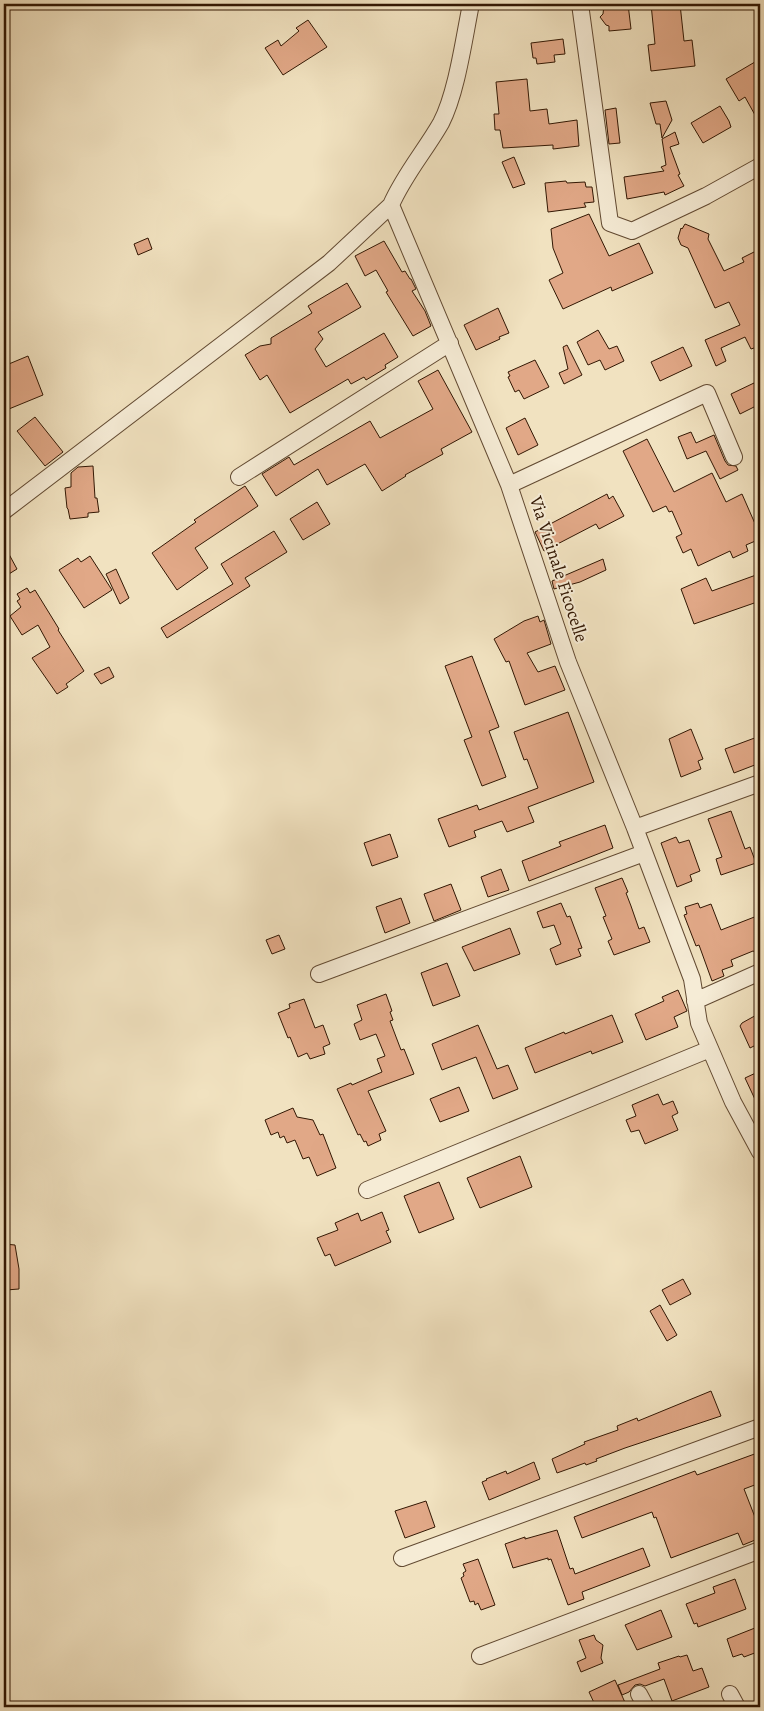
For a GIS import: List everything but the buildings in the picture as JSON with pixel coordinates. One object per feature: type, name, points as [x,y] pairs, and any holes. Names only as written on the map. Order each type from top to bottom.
[{"type":"street","points":[[4,511],[329,263],[391,204],[396,191],[441,122],[451,96],[471,4]]},
{"type":"street","points":[[580,4],[610,223],[632,231],[706,196],[760,166]]},
{"type":"street","name":"Via Vicinale Ficocelle","points":[[391,204],[509,484],[568,662],[636,828],[692,979],[699,1024],[733,1102],[760,1152]]},
{"type":"street","points":[[239,477],[450,343]]},
{"type":"street","points":[[509,484],[707,393],[734,456]]},
{"type":"street","points":[[636,828],[760,783]]},
{"type":"street","points":[[319,974],[644,852]]},
{"type":"street","points":[[695,1002],[760,972]]},
{"type":"street","points":[[367,1190],[710,1049]]},
{"type":"street","points":[[402,1558],[760,1427]]},
{"type":"street","points":[[480,1656],[760,1550]]}]
